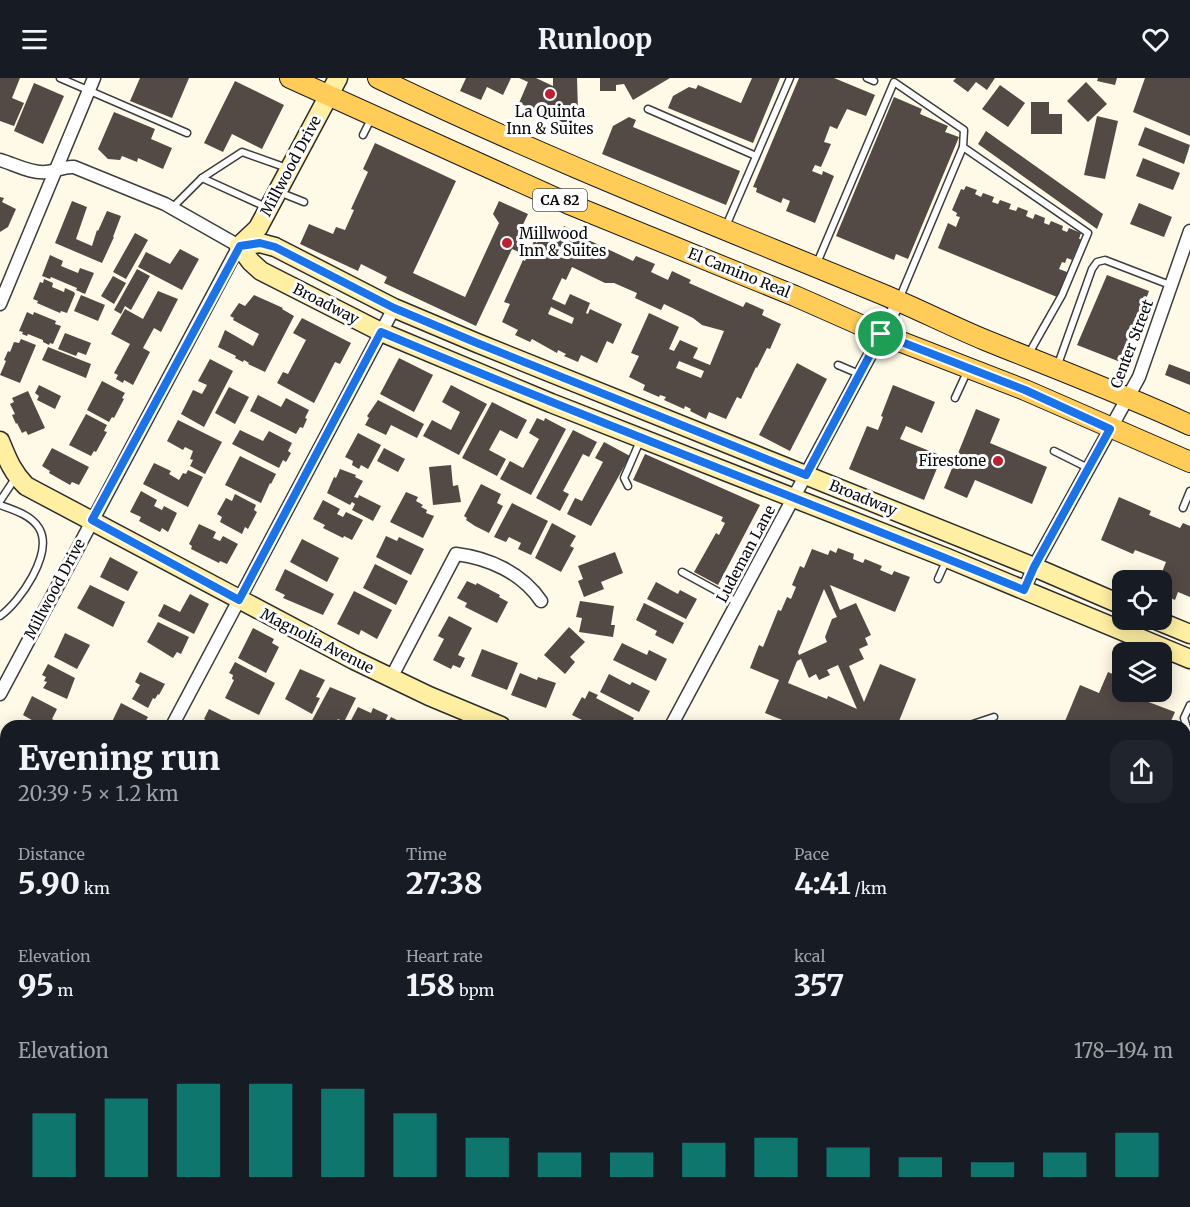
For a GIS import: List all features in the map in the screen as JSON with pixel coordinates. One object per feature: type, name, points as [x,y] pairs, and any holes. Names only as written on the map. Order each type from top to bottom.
[{"type":"main road","name":"El Camino Real","points":[[290,78],[334,87],[373,116],[550,196],[795,296],[881,334],[1025,390],[1190,462]]},
{"type":"main road","name":"CA 82","points":[[378,78],[445,110],[983,339],[1128,396],[1190,425]]},
{"type":"street","points":[[0,304],[94,78]]},
{"type":"street","name":"Millwood Drive","points":[[0,694],[240,246],[258,228],[334,87]]},
{"type":"street","name":"Broadway","points":[[0,160],[36,172],[46,172],[66,166],[75,167],[172,208],[240,246],[251,262],[261,271],[381,332],[551,403],[947,558],[1190,659]]},
{"type":"street","name":"Center Street","points":[[1024,590],[1034,567],[1139,377],[1170,285],[1189,239]]},
{"type":"street","name":"Broadway","points":[[240,246],[260,243],[275,247],[394,308],[1112,601]]},
{"type":"street","name":"Ludeman Lane","points":[[674,720],[898,301]]},
{"type":"street","points":[[175,720],[394,308]]},
{"type":"street","name":"Magnolia Avenue","points":[[0,441],[16,476],[26,486],[391,678],[487,720]]},
{"type":"street","points":[[391,678],[456,554],[486,560],[516,575],[527,583],[541,601]]},
{"type":"street","points":[[1172,627],[1190,634]]},
{"type":"lane","points":[[60,78],[187,133]]},
{"type":"lane","points":[[725,229],[790,78]]},
{"type":"lane","points":[[816,267],[894,82],[964,130],[963,147],[898,301]]},
{"type":"lane","points":[[648,109],[756,156]]},
{"type":"lane","points":[[363,135],[373,116]]},
{"type":"lane","points":[[963,147],[1088,233],[1062,295],[1027,357]]},
{"type":"lane","points":[[172,208],[202,177],[242,152],[290,170]]},
{"type":"lane","points":[[202,177],[269,208]]},
{"type":"lane","points":[[279,192],[304,202]]},
{"type":"lane","points":[[1057,369],[1092,269],[1097,262],[1105,260],[1170,285]]},
{"type":"lane","points":[[838,365],[860,374]]},
{"type":"lane","points":[[955,398],[969,368]]},
{"type":"lane","points":[[628,486],[624,478],[641,438]]},
{"type":"lane","points":[[1054,451],[1088,468]]},
{"type":"lane","points":[[0,616],[8,610],[28,584],[40,559],[44,542],[39,528],[26,515],[0,503],[16,476]]},
{"type":"lane","points":[[1183,508],[1190,491]]},
{"type":"lane","points":[[938,579],[947,558]]},
{"type":"lane","points":[[682,572],[738,602]]},
{"type":"lane","points":[[1185,720],[1190,705]]},
{"type":"lane","points":[[985,720],[994,717]]},
{"type":"building","points":[[0,78],[20,78],[12,98],[24,103],[14,126],[0,121]]},
{"type":"building","points":[[140,78],[189,78],[172,118],[130,101]]},
{"type":"building","name":"La Quinta Inn & Suites","points":[[466,78],[511,78],[503,95],[487,87],[481,100],[460,91]]},
{"type":"building","name":"La Quinta Inn & Suites","points":[[519,78],[536,78],[553,86],[553,78],[577,78],[578,111],[571,126],[519,103],[528,82]]},
{"type":"building","points":[[600,78],[670,78],[633,100],[624,84],[616,85],[616,91],[600,91]]},
{"type":"building","points":[[752,78],[780,78],[753,143],[668,108],[673,96],[689,87],[696,89],[698,85],[741,103]]},
{"type":"building","points":[[799,78],[834,78],[875,95],[866,116],[847,109],[837,129],[830,126],[824,142],[831,144],[821,167],[815,165],[812,171],[822,175],[823,171],[834,176],[815,223],[786,211],[790,201],[783,198],[781,203],[756,192],[757,188],[753,187]]},
{"type":"building","points":[[956,78],[995,78],[987,90],[976,82],[968,92],[953,81]]},
{"type":"building","points":[[1098,78],[1117,78],[1115,85],[1097,81]]},
{"type":"building","points":[[1145,78],[1190,78],[1190,136],[1133,112]]},
{"type":"building","points":[[235,81],[284,105],[262,149],[232,134],[223,152],[204,143]]},
{"type":"building","points":[[1086,82],[1107,104],[1088,122],[1067,101]]},
{"type":"building","points":[[34,83],[64,96],[43,144],[14,131]]},
{"type":"building","points":[[1000,85],[1025,103],[1008,127],[982,109]]},
{"type":"building","points":[[894,97],[922,109],[920,114],[948,126],[945,132],[959,137],[908,259],[896,254],[894,260],[836,236]]},
{"type":"building","points":[[1031,102],[1049,102],[1049,114],[1062,114],[1062,134],[1031,134]]},
{"type":"building","points":[[114,112],[155,129],[151,139],[172,148],[163,169],[138,158],[137,162],[122,156],[120,160],[108,159],[98,149]]},
{"type":"building","points":[[1097,116],[1118,121],[1105,179],[1084,175]]},
{"type":"building","points":[[629,117],[636,120],[633,127],[740,171],[726,205],[602,154],[613,126]]},
{"type":"building","points":[[1145,127],[1190,145],[1184,164],[1138,145]]},
{"type":"building","points":[[986,131],[1103,214],[1097,229],[978,144]]},
{"type":"building","points":[[375,143],[456,181],[413,273],[465,297],[499,223],[493,214],[499,201],[528,214],[519,233],[527,236],[519,252],[512,249],[476,326],[384,283],[387,277],[361,264],[358,271],[300,244],[309,224],[333,234],[336,227],[345,230],[354,210],[351,209],[368,172],[363,169]]},
{"type":"building","points":[[1143,158],[1180,173],[1173,190],[1136,176]]},
{"type":"building","points":[[966,186],[977,190],[975,194],[981,197],[983,193],[994,197],[992,202],[998,204],[1000,200],[1011,204],[1009,209],[1016,211],[1018,207],[1028,211],[1026,216],[1033,219],[1035,214],[1045,218],[1044,223],[1049,225],[1051,221],[1063,226],[1062,230],[1067,232],[1069,228],[1081,233],[1079,239],[1081,239],[1072,260],[1067,258],[1059,269],[1067,272],[1057,297],[938,248],[948,223],[956,227],[960,217],[956,216],[957,213],[952,210],[961,189],[964,190]]},
{"type":"building","points":[[0,197],[4,198],[2,202],[16,209],[8,227],[0,232]]},
{"type":"building","points":[[72,201],[87,207],[76,239],[92,246],[107,211],[121,216],[102,263],[55,243]]},
{"type":"building","points":[[1139,203],[1172,217],[1164,237],[1130,224]]},
{"type":"building","points":[[545,226],[561,233],[564,226],[633,261],[636,256],[655,264],[651,272],[668,280],[672,271],[691,280],[689,283],[743,307],[746,302],[764,310],[762,315],[781,324],[770,349],[767,348],[741,399],[737,397],[726,419],[709,412],[706,419],[685,406],[684,409],[664,400],[666,397],[660,395],[659,397],[643,390],[645,385],[629,377],[639,356],[631,353],[649,313],[679,327],[669,349],[674,351],[680,340],[698,348],[693,358],[710,365],[724,331],[702,325],[664,304],[661,310],[635,298],[637,293],[614,283],[605,283],[572,267],[566,280],[562,278],[552,299],[565,305],[570,294],[590,303],[586,313],[588,314],[590,309],[622,324],[613,344],[607,341],[597,363],[581,355],[578,362],[564,356],[566,354],[558,350],[557,353],[532,339],[530,342],[515,335],[518,330],[502,322],[510,304],[504,302],[523,260],[525,261],[534,241],[537,243]],"holes":[[[551,307],[574,318],[572,324],[548,314]],[[679,361],[704,371],[701,378],[676,368]]]},
{"type":"building","points":[[135,233],[148,240],[126,279],[113,272]]},
{"type":"building","points":[[180,249],[199,259],[182,290],[138,267],[146,252],[170,264]]},
{"type":"building","points":[[50,255],[63,261],[61,266],[78,273],[80,268],[94,273],[85,294],[51,277],[50,279],[42,276]]},
{"type":"building","points":[[137,269],[150,276],[131,310],[125,306],[121,314],[114,310]]},
{"type":"building","points":[[1107,275],[1149,291],[1123,363],[1077,345]]},
{"type":"building","points":[[113,276],[126,283],[114,304],[101,296]]},
{"type":"building","points":[[44,279],[53,283],[52,287],[64,292],[65,288],[74,292],[67,313],[61,311],[60,313],[33,299],[40,282],[43,283]]},
{"type":"building","points":[[158,291],[178,299],[161,332],[154,328],[143,348],[150,352],[133,385],[124,380],[123,383],[116,379],[118,375],[114,373],[130,344],[111,334],[125,309],[143,319]]},
{"type":"building","points":[[81,295],[105,305],[98,321],[74,311]]},
{"type":"building","points":[[254,295],[283,308],[294,316],[265,372],[218,347],[225,330],[253,346],[259,334],[233,320],[234,318],[230,316],[239,303],[245,306]]},
{"type":"building","points":[[27,312],[33,315],[34,312],[56,321],[55,324],[61,326],[53,344],[49,345],[43,340],[28,334],[27,336],[19,331]]},
{"type":"building","points":[[302,318],[351,343],[340,364],[335,362],[314,403],[277,383],[283,372],[288,374],[306,340],[293,333]]},
{"type":"building","points":[[65,333],[91,343],[86,355],[78,352],[76,356],[58,349]]},
{"type":"building","points":[[21,339],[36,345],[20,383],[0,375],[8,351],[10,352],[14,342],[19,343]]},
{"type":"building","points":[[48,347],[91,364],[86,378],[42,360]]},
{"type":"building","points":[[399,358],[433,375],[414,412],[380,394]]},
{"type":"building","points":[[210,359],[233,371],[204,427],[181,414],[193,390],[202,394],[207,385],[198,381]]},
{"type":"building","points":[[797,363],[827,379],[790,451],[759,435]]},
{"type":"building","points":[[1169,364],[1190,372],[1190,385],[1165,375]]},
{"type":"building","points":[[102,381],[125,393],[114,418],[112,417],[109,422],[87,410]]},
{"type":"building","points":[[39,385],[61,396],[55,409],[37,400],[39,396],[35,393]]},
{"type":"building","points":[[451,385],[487,404],[459,455],[423,436],[432,420],[451,430],[460,412],[442,402]]},
{"type":"building","points":[[893,385],[935,402],[922,433],[906,426],[900,439],[942,456],[924,500],[849,469],[867,426],[878,430]]},
{"type":"building","points":[[229,387],[249,397],[235,424],[215,413]]},
{"type":"building","points":[[28,391],[45,428],[28,435],[26,431],[22,433],[16,424],[12,415],[15,414],[10,404],[14,402],[12,398]]},
{"type":"building","points":[[258,395],[281,407],[286,398],[309,410],[303,428],[300,427],[296,434],[250,411]]},
{"type":"building","points":[[378,400],[424,424],[417,438],[391,425],[386,435],[365,425],[369,418],[367,416]]},
{"type":"building","points":[[492,402],[527,420],[517,439],[500,430],[489,450],[506,459],[497,476],[462,458]]},
{"type":"building","points":[[976,409],[1000,419],[990,443],[1047,467],[1032,504],[975,480],[967,498],[944,488]]},
{"type":"building","points":[[86,414],[107,425],[104,431],[107,432],[96,452],[94,451],[91,456],[69,445]]},
{"type":"building","points":[[537,418],[544,421],[545,418],[566,429],[531,495],[500,479],[510,461],[523,468],[539,439],[529,433]]},
{"type":"building","points":[[178,420],[222,442],[205,474],[190,466],[193,451],[185,447],[183,450],[167,441]]},
{"type":"building","points":[[240,430],[263,441],[269,431],[292,443],[288,451],[291,453],[286,462],[283,460],[279,468],[232,444]]},
{"type":"building","points":[[573,430],[597,442],[589,457],[583,454],[563,491],[569,494],[560,511],[536,498]]},
{"type":"building","points":[[358,433],[381,445],[368,469],[361,465],[359,469],[352,465],[353,461],[345,457]]},
{"type":"building","points":[[604,442],[630,456],[591,526],[567,514],[575,498],[582,501],[603,462],[595,458]]},
{"type":"building","points":[[52,448],[89,467],[79,485],[72,482],[70,485],[49,473],[50,471],[42,466]]},
{"type":"building","points":[[384,448],[405,459],[398,472],[377,461]]},
{"type":"building","points":[[645,454],[760,505],[718,585],[694,572],[716,533],[719,535],[725,523],[721,521],[723,517],[633,480]]},
{"type":"building","points":[[240,456],[276,474],[261,503],[225,485]]},
{"type":"building","points":[[154,463],[171,471],[169,474],[179,480],[188,470],[203,477],[188,507],[143,484]]},
{"type":"building","points":[[451,465],[453,486],[458,485],[461,502],[433,505],[429,467]]},
{"type":"building","points":[[340,469],[356,475],[355,477],[363,481],[354,497],[358,498],[359,495],[381,506],[373,521],[352,510],[355,504],[352,502],[350,505],[327,493]]},
{"type":"building","points":[[481,484],[501,494],[497,503],[503,506],[489,533],[466,520],[464,516]]},
{"type":"building","points":[[141,491],[157,500],[154,506],[162,510],[164,506],[177,513],[168,532],[162,528],[160,532],[139,521],[141,517],[130,512]]},
{"type":"building","points":[[406,492],[418,497],[416,501],[423,505],[421,507],[427,510],[426,513],[434,516],[423,538],[390,522]]},
{"type":"building","points":[[235,494],[256,505],[254,510],[257,512],[248,529],[245,527],[242,534],[220,522],[222,517],[217,514],[226,498],[232,501]]},
{"type":"building","points":[[1119,497],[1151,511],[1149,515],[1180,528],[1183,523],[1190,526],[1190,597],[1178,592],[1175,600],[1172,599],[1172,570],[1163,570],[1166,562],[1135,550],[1133,554],[1101,540]]},
{"type":"building","points":[[323,500],[340,509],[337,514],[343,517],[346,512],[363,520],[352,540],[323,528],[325,525],[313,519]]},
{"type":"building","points":[[512,503],[548,521],[531,555],[518,549],[521,543],[509,537],[506,542],[494,537]]},
{"type":"building","points":[[552,523],[576,536],[570,546],[574,548],[561,572],[535,558]]},
{"type":"building","points":[[199,524],[216,532],[213,538],[220,541],[223,536],[238,544],[227,564],[220,561],[219,563],[191,549],[192,546],[189,544]]},
{"type":"building","points":[[386,536],[397,541],[399,537],[424,549],[411,575],[376,557]]},
{"type":"building","points":[[302,539],[339,558],[327,582],[290,562]]},
{"type":"building","points":[[838,548],[854,554],[853,559],[863,563],[865,559],[882,566],[880,570],[892,575],[894,571],[910,577],[895,612],[830,585],[840,610],[856,603],[871,635],[865,638],[868,645],[859,649],[864,659],[849,666],[864,702],[880,664],[916,679],[899,720],[782,720],[765,713],[779,680],[750,668],[759,645],[763,647],[778,610],[781,611],[787,597],[791,599],[796,587],[792,585],[800,566],[804,568],[812,549],[828,555],[830,550],[836,553]],"holes":[[[824,589],[837,617],[832,619],[825,637],[827,642],[799,655],[798,652]],[[801,659],[809,678],[816,674],[819,680],[830,675],[827,670],[838,665],[857,709],[828,696],[827,699],[788,683],[797,661]]]},
{"type":"building","points":[[615,552],[623,573],[601,582],[604,589],[584,597],[578,581],[583,579],[578,566]]},
{"type":"building","points":[[110,557],[138,572],[128,591],[100,577]]},
{"type":"building","points":[[375,564],[408,581],[396,605],[363,588]]},
{"type":"building","points":[[285,569],[334,594],[323,615],[283,598],[285,595],[275,590]]},
{"type":"building","points":[[467,581],[476,585],[477,583],[508,602],[497,623],[465,607],[467,603],[457,598]]},
{"type":"building","points":[[656,582],[678,594],[680,590],[697,599],[686,619],[647,599]]},
{"type":"building","points":[[90,585],[125,602],[113,627],[77,608]]},
{"type":"building","points":[[354,591],[392,610],[377,639],[361,630],[359,635],[337,624]]},
{"type":"building","points":[[190,594],[209,604],[194,634],[158,616],[164,604],[180,612]]},
{"type":"building","points":[[580,601],[614,606],[611,625],[615,625],[613,637],[579,632],[582,618],[576,617]]},
{"type":"building","points":[[644,603],[684,623],[673,644],[655,635],[657,631],[636,620]]},
{"type":"building","points":[[449,616],[472,628],[458,655],[465,658],[460,668],[453,665],[451,669],[433,660],[444,639],[438,636]]},
{"type":"building","points":[[158,622],[189,637],[181,654],[177,652],[173,658],[147,642]]},
{"type":"building","points":[[569,627],[585,642],[570,657],[575,662],[565,674],[544,655]]},
{"type":"building","points":[[253,628],[274,639],[272,643],[279,647],[266,673],[238,658]]},
{"type":"building","points":[[65,633],[90,645],[77,669],[54,657]]},
{"type":"building","points":[[622,643],[647,655],[649,650],[667,659],[656,681],[613,660]]},
{"type":"building","points":[[482,649],[518,663],[507,690],[471,676]]},
{"type":"building","points":[[235,662],[275,683],[259,715],[225,698],[234,680],[233,675],[229,673]]},
{"type":"building","points":[[48,664],[75,678],[67,699],[43,688],[47,682],[44,681],[46,677],[42,675]]},
{"type":"building","points":[[300,669],[325,680],[316,697],[320,698],[312,714],[285,699]]},
{"type":"building","points":[[140,672],[165,684],[148,708],[132,699],[140,685],[135,682]]},
{"type":"building","points":[[1108,672],[1112,674],[1112,702],[1149,702],[1175,712],[1171,720],[1065,720],[1080,685],[1099,693]]},
{"type":"building","points":[[520,673],[537,680],[538,677],[556,683],[546,708],[511,695]]},
{"type":"building","points":[[609,674],[630,685],[632,682],[650,691],[639,712],[600,692]]},
{"type":"building","points":[[330,687],[356,698],[345,720],[312,720]]},
{"type":"building","points":[[589,691],[598,695],[596,698],[634,718],[633,720],[582,720],[572,715],[582,697],[585,699]]},
{"type":"building","points":[[32,696],[57,709],[52,719],[54,720],[32,720],[23,715]]},
{"type":"building","points":[[121,703],[148,717],[146,720],[113,720]]},
{"type":"building","points":[[358,707],[371,713],[373,708],[388,715],[386,720],[351,720]]},
{"type":"building","points":[[209,709],[231,720],[206,720],[204,719]]},
{"type":"place","name":"La Quinta Inn & Suites","points":[[550,94]]},
{"type":"place","name":"Millwood Inn & Suites","points":[[507,243]]},
{"type":"place","name":"Firestone","points":[[998,461]]},
{"type":"route","points":[[260,243],[275,247],[394,308],[563,379],[806,475],[881,334],[1025,390],[1110,429],[1034,567],[1024,590],[794,497],[551,403],[381,332],[239,600],[92,520],[240,246],[260,243]]}]
